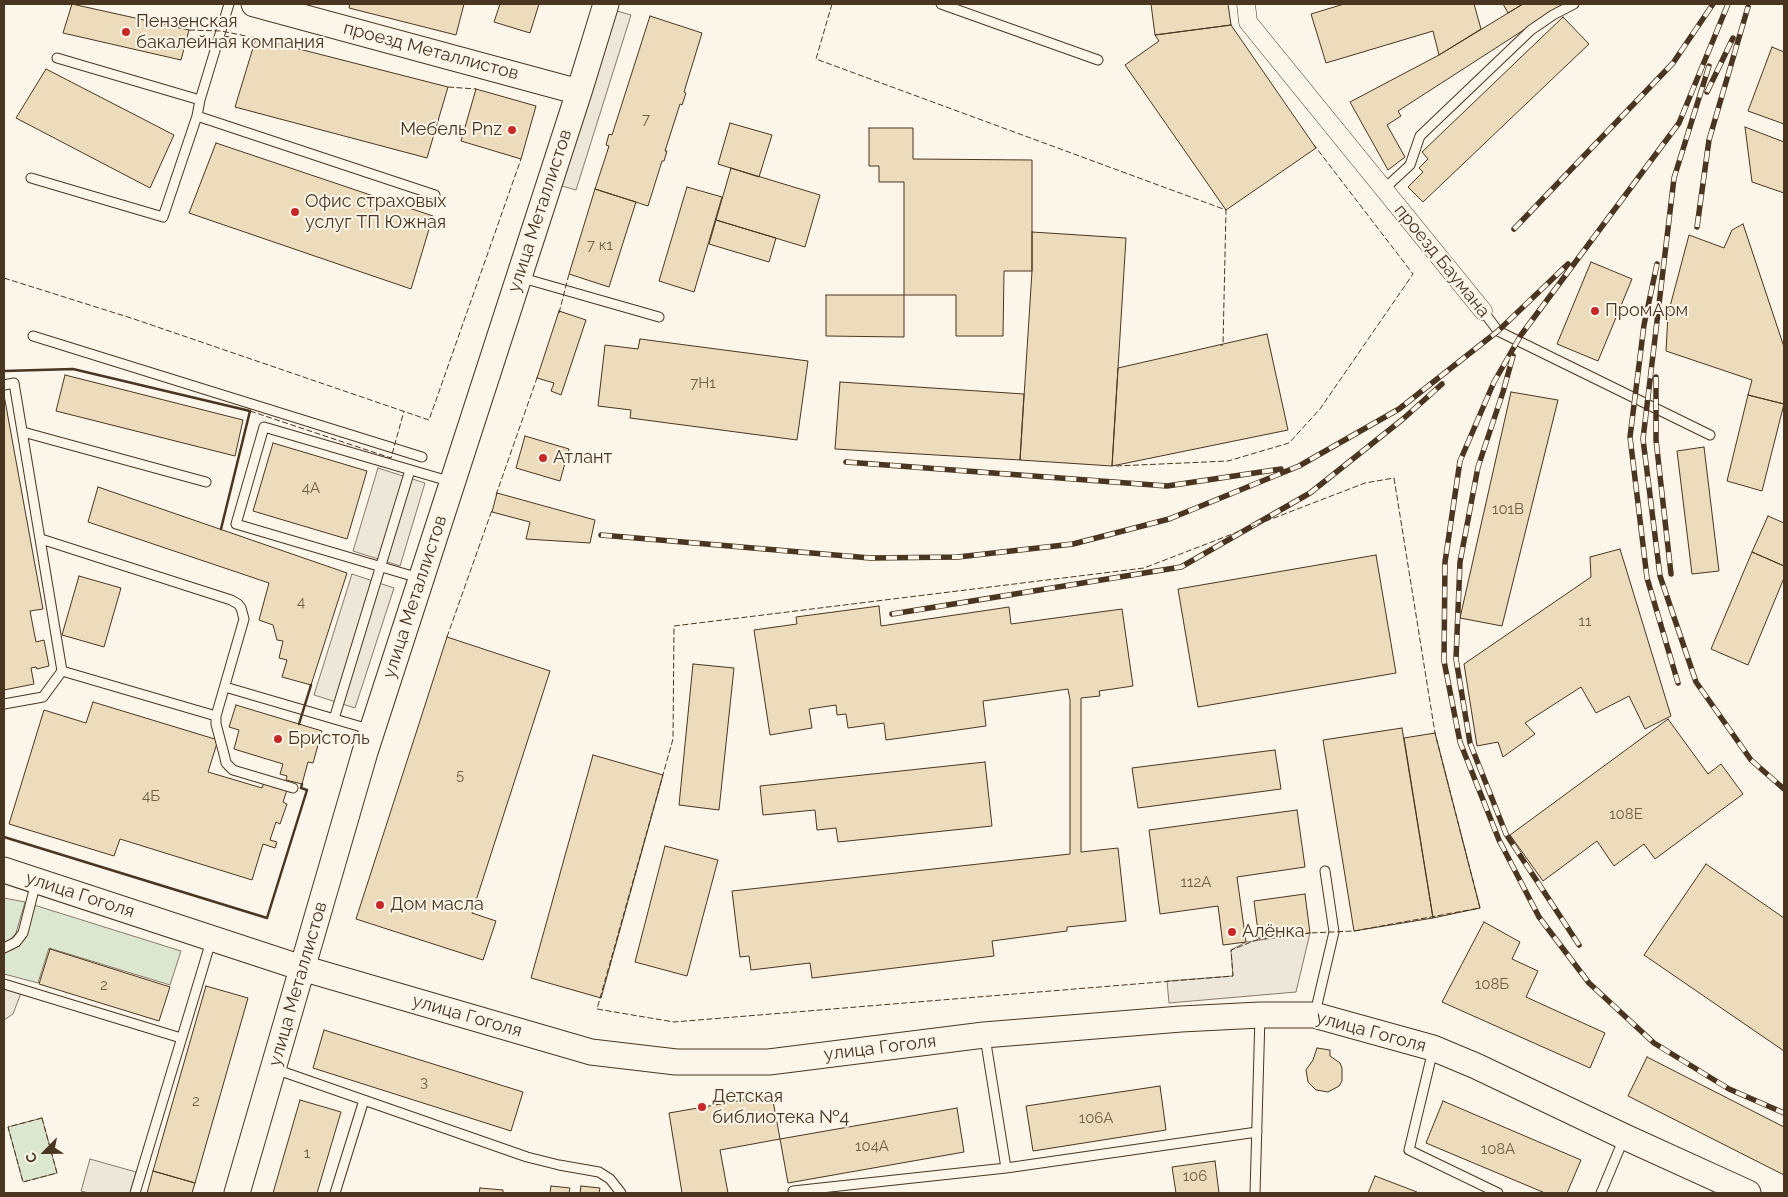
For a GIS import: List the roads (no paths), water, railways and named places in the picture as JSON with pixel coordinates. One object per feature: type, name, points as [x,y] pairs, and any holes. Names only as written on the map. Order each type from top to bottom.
[{"type":"main road","name":"проезд Металлистов","points":[[254,4],[579,92]]},
{"type":"main road","name":"улица Металлистов","points":[[238,1193],[372,730],[606,4]]},
{"type":"main road","name":"улица Гоголя","points":[[4,870],[302,968],[591,1052],[676,1062],[769,1062],[984,1035],[1260,1015],[1314,1016],[1433,1048],[1476,1066],[1748,1193]]},
{"type":"street","name":"проезд Баумана","points":[[1246,4],[1248,22],[1483,311]]},
{"type":"lane","points":[[31,178],[163,217],[197,116],[200,100],[229,4]]},
{"type":"lane","points":[[940,4],[1098,60]]},
{"type":"lane","points":[[1384,189],[1410,165],[1420,136],[1531,30],[1574,4]]},
{"type":"lane","points":[[57,58],[200,100]]},
{"type":"lane","points":[[197,116],[436,194]]},
{"type":"lane","points":[[519,277],[658,316]]},
{"type":"lane","name":"проезд Баумана","points":[[1483,311],[1498,331],[1710,435]]},
{"type":"lane","points":[[33,336],[422,457]]},
{"type":"lane","points":[[4,385],[14,383],[62,671],[43,697],[4,704]]},
{"type":"lane","points":[[421,578],[236,524],[264,427],[452,482]]},
{"type":"lane","points":[[23,432],[206,482]]},
{"type":"lane","points":[[334,719],[379,566],[410,470]]},
{"type":"lane","points":[[41,539],[231,600],[238,604],[244,619],[216,716],[216,724],[223,750],[229,767],[233,770],[293,788]]},
{"type":"lane","points":[[62,671],[216,716]]},
{"type":"lane","points":[[225,687],[372,730]]},
{"type":"lane","points":[[1314,1016],[1334,932],[1325,871]]},
{"type":"lane","points":[[4,948],[16,942],[23,932],[37,880]]},
{"type":"lane","points":[[135,1193],[212,938]]},
{"type":"lane","points":[[4,984],[181,1038]]},
{"type":"lane","points":[[1255,1193],[1260,1015]]},
{"type":"lane","points":[[984,1035],[1006,1168]]},
{"type":"lane","points":[[1433,1048],[1409,1150],[1498,1193]]},
{"type":"lane","points":[[274,1068],[527,1157],[552,1164],[600,1172],[610,1179],[622,1193]]},
{"type":"lane","points":[[335,1193],[364,1100]]},
{"type":"lane","points":[[793,1192],[1006,1168],[1257,1132]]},
{"type":"lane","points":[[1601,1193],[1625,1137]]},
{"type":"railway","points":[[1514,229],[1673,63],[1713,4]]},
{"type":"railway","points":[[1728,4],[1679,123],[1521,335],[1494,382],[1460,461],[1445,562],[1444,661],[1460,742],[1499,840],[1539,917],[1589,983],[1654,1043],[1729,1089],[1784,1113]]},
{"type":"railway","points":[[1697,227],[1709,140],[1748,7]]},
{"type":"railway","points":[[1707,92],[1733,38]]},
{"type":"railway","points":[[1709,66],[1674,178],[1643,439],[1660,576],[1696,682],[1751,760],[1784,789]]},
{"type":"railway","points":[[601,535],[870,558],[958,557],[1073,544],[1169,519],[1299,466],[1399,409],[1498,331],[1568,264]]},
{"type":"railway","points":[[1657,264],[1644,325],[1630,437],[1647,578],[1678,683]]},
{"type":"railway","points":[[1513,356],[1478,467],[1460,562],[1456,659],[1470,743],[1506,834],[1579,945]]},
{"type":"railway","points":[[1656,377],[1656,440],[1671,574]]},
{"type":"railway","points":[[892,614],[1181,567],[1310,493],[1403,419],[1442,384]]},
{"type":"railway","points":[[846,462],[1167,486],[1281,469]]},
{"type":"place","name":"Пензенская бакалейная компания","points":[[126,32]]},
{"type":"place","name":"Мебель Pnz","points":[[512,130]]},
{"type":"place","name":"Офис страховых услуг ТП Южная","points":[[295,212]]},
{"type":"place","name":"ПромАрм","points":[[1595,311]]},
{"type":"place","name":"Атлант","points":[[543,458]]},
{"type":"place","name":"Бристоль","points":[[278,739]]},
{"type":"place","name":"Дом масла","points":[[380,905]]},
{"type":"place","name":"Алёнка","points":[[1232,932]]},
{"type":"place","name":"Детская библиотека №4","points":[[702,1107]]}]
